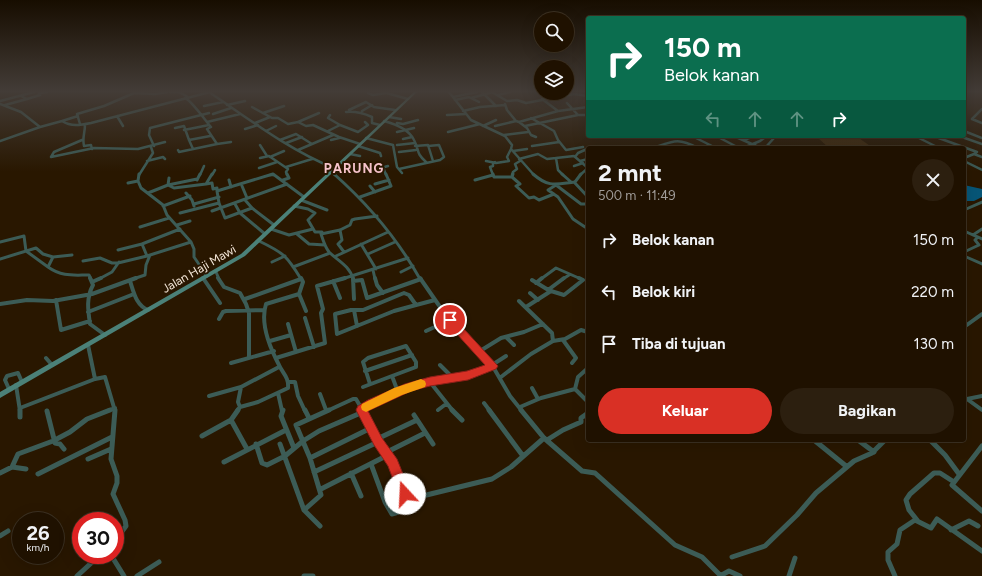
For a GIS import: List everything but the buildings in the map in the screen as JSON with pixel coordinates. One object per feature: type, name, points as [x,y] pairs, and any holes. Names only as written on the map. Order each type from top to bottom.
[{"type":"street","points":[[30,119],[40,126]]},
{"type":"street","points":[[0,141],[40,126],[69,119]]},
{"type":"street","points":[[79,119],[80,124]]},
{"type":"street","points":[[62,121],[69,126],[105,119]]},
{"type":"street","points":[[119,119],[123,126]]},
{"type":"street","points":[[186,119],[149,129],[153,153],[139,172],[138,181],[141,188],[163,206],[169,218],[191,242],[194,257],[220,303]]},
{"type":"street","points":[[205,119],[211,127],[207,130],[217,144]]},
{"type":"street","points":[[184,130],[223,119]]},
{"type":"street","points":[[248,119],[312,159],[333,169],[360,197],[408,258],[435,300],[450,320],[480,351],[501,378],[507,391],[546,439],[582,471],[595,473],[676,545],[684,550],[699,554],[709,562],[720,576],[729,571],[740,576]]},
{"type":"street","points":[[255,123],[265,119]]},
{"type":"street","points":[[280,119],[290,124],[305,119]]},
{"type":"street","points":[[330,119],[358,132],[368,125],[365,122]]},
{"type":"street","points":[[372,119],[372,123],[402,124],[418,120]]},
{"type":"street","name":"Jalan Haji Mawi","points":[[0,395],[216,272],[243,255],[386,119]]},
{"type":"street","points":[[470,119],[504,135],[511,143],[512,150],[519,160],[540,180],[556,185],[581,204],[586,204]]},
{"type":"street","points":[[515,119],[526,126],[564,119]]},
{"type":"street","points":[[496,126],[528,119]]},
{"type":"street","points":[[532,119],[554,131],[559,142],[567,150],[583,147]]},
{"type":"street","points":[[972,119],[982,123]]},
{"type":"street","points":[[448,132],[481,125],[496,120]]},
{"type":"street","points":[[298,122],[305,126],[312,125],[328,131],[340,138],[377,151],[381,156]]},
{"type":"street","points":[[392,123],[399,126],[412,137],[418,155],[426,162]]},
{"type":"street","points":[[85,124],[85,131],[82,140],[84,140],[84,146],[91,145],[92,149]]},
{"type":"street","points":[[328,131],[340,124]]},
{"type":"street","points":[[245,129],[258,125]]},
{"type":"street","points":[[175,128],[183,126],[193,150]]},
{"type":"street","points":[[266,131],[276,126]]},
{"type":"street","points":[[526,126],[528,128],[528,132]]},
{"type":"street","points":[[398,132],[414,128]]},
{"type":"street","points":[[504,135],[528,132],[536,137]]},
{"type":"street","points":[[966,132],[982,138]]},
{"type":"street","points":[[280,140],[296,134],[312,144]]},
{"type":"street","points":[[297,150],[333,135]]},
{"type":"street","points":[[189,140],[210,136]]},
{"type":"street","points":[[286,143],[302,137]]},
{"type":"street","points":[[403,138],[412,137]]},
{"type":"street","points":[[331,140],[340,138]]},
{"type":"street","points":[[366,138],[393,145],[396,164],[402,174]]},
{"type":"street","points":[[696,138],[710,145]]},
{"type":"street","points":[[720,138],[735,146]]},
{"type":"street","points":[[739,138],[756,146]]},
{"type":"street","points":[[742,140],[748,138]]},
{"type":"street","points":[[748,146],[764,138]]},
{"type":"street","points":[[766,146],[774,138]]},
{"type":"street","points":[[919,138],[935,146]]},
{"type":"street","points":[[927,142],[935,138]]},
{"type":"street","points":[[940,138],[961,146]]},
{"type":"street","points":[[965,138],[982,144]]},
{"type":"street","points":[[82,140],[72,143],[64,150],[54,152],[51,157],[92,149],[131,150],[165,142]]},
{"type":"street","points":[[659,146],[670,142],[684,141],[695,146]]},
{"type":"street","points":[[178,150],[179,152],[193,150],[231,142]]},
{"type":"street","points":[[532,146],[559,142]]},
{"type":"street","points":[[260,145],[269,156],[286,167],[312,159]]},
{"type":"street","points":[[397,145],[439,145],[444,156],[440,160],[399,169]]},
{"type":"street","points":[[400,152],[415,146]]},
{"type":"street","points":[[428,146],[433,161]]},
{"type":"street","points":[[486,161],[509,161],[507,157],[512,150],[527,148]]},
{"type":"street","points":[[966,148],[977,152]]},
{"type":"street","points":[[575,157],[580,151],[586,150]]},
{"type":"street","points":[[260,158],[284,151]]},
{"type":"street","points":[[966,159],[977,152],[982,151]]},
{"type":"street","points":[[350,154],[360,156]]},
{"type":"street","points":[[512,177],[513,172],[517,169],[515,164],[519,160],[538,154],[546,159],[575,157],[586,166]]},
{"type":"street","points":[[974,154],[982,158]]},
{"type":"street","points":[[147,161],[163,157],[165,159]]},
{"type":"street","points":[[556,158],[558,170],[586,195]]},
{"type":"street","points":[[580,161],[586,160]]},
{"type":"street","points":[[966,161],[982,170]]},
{"type":"street","points":[[259,168],[277,162]]},
{"type":"street","points":[[495,162],[493,163],[494,166],[490,167],[494,177],[512,177],[520,184],[516,186],[530,198],[540,200],[554,194]]},
{"type":"street","points":[[574,166],[583,164]]},
{"type":"street","points":[[195,184],[204,166]]},
{"type":"street","points":[[378,169],[388,166]]},
{"type":"street","points":[[283,180],[289,178],[286,172],[288,169],[286,167]]},
{"type":"street","points":[[360,197],[391,186],[383,167]]},
{"type":"street","points":[[585,227],[573,219],[558,197],[548,190],[556,185],[577,181],[586,169]]},
{"type":"street","points":[[206,184],[215,170]]},
{"type":"street","points":[[217,191],[272,174],[288,184],[291,189],[302,198],[327,210]]},
{"type":"street","points":[[475,180],[493,174]]},
{"type":"street","points":[[168,185],[169,178]]},
{"type":"street","points":[[148,193],[168,185],[197,179]]},
{"type":"street","points":[[229,180],[230,187]]},
{"type":"street","points":[[375,184],[389,180]]},
{"type":"street","points":[[128,183],[138,181]]},
{"type":"street","points":[[168,185],[174,188],[195,184],[213,184],[213,189],[217,188],[219,203],[225,218],[252,208]]},
{"type":"street","points":[[212,211],[288,184]]},
{"type":"street","points":[[242,186],[246,199],[252,208],[272,227],[286,235],[297,234],[313,229]]},
{"type":"street","points":[[370,186],[375,192]]},
{"type":"street","points":[[279,187],[291,189]]},
{"type":"street","points":[[186,193],[190,196],[194,204],[192,210]]},
{"type":"street","points":[[163,206],[190,196]]},
{"type":"street","points":[[194,204],[219,197]]},
{"type":"street","points":[[966,209],[982,202]]},
{"type":"street","points":[[180,213],[219,203]]},
{"type":"street","points":[[235,204],[240,213],[265,234]]},
{"type":"street","points":[[294,206],[315,213],[308,219],[316,232],[322,232],[321,234],[325,245],[330,253],[336,256],[352,276],[354,299]]},
{"type":"street","points":[[321,234],[340,230],[350,225],[352,220],[355,219],[376,216]]},
{"type":"street","points":[[140,226],[169,218]]},
{"type":"street","points":[[177,225],[190,221]]},
{"type":"street","points":[[118,250],[142,244],[180,229]]},
{"type":"street","points":[[973,235],[982,229]]},
{"type":"street","points":[[340,230],[342,240],[338,244],[344,252]]},
{"type":"street","points":[[336,256],[388,232]]},
{"type":"street","points":[[966,232],[982,239]]},
{"type":"street","points":[[297,234],[307,244],[314,246],[325,245]]},
{"type":"street","points":[[0,242],[24,236],[26,251],[56,274],[64,276],[89,275],[93,286],[86,300],[91,326],[105,335]]},
{"type":"street","points":[[966,251],[979,246],[976,240],[978,237]]},
{"type":"street","points":[[259,241],[278,250],[285,256],[293,267],[303,284],[299,294],[306,310]]},
{"type":"street","points":[[83,261],[100,258],[114,263],[149,255],[191,242]]},
{"type":"street","points":[[368,254],[395,242]]},
{"type":"street","points":[[0,304],[27,300],[31,302],[56,300],[89,294],[145,275],[149,255],[142,244]]},
{"type":"street","points":[[361,244],[368,254],[375,270],[377,285],[383,293]]},
{"type":"street","points":[[0,259],[36,248],[43,254],[52,256],[72,255]]},
{"type":"street","points":[[293,267],[330,253]]},
{"type":"street","points":[[48,267],[52,256]]},
{"type":"street","points":[[272,262],[285,256]]},
{"type":"street","points":[[966,257],[982,264]]},
{"type":"street","points":[[276,358],[325,344],[321,313],[323,309],[316,287],[375,270],[408,258]]},
{"type":"street","points":[[92,282],[113,272],[117,269],[119,262]]},
{"type":"street","points":[[401,272],[413,266]]},
{"type":"street","points":[[532,280],[536,283],[550,290],[564,295],[583,281],[556,268],[536,283]]},
{"type":"street","points":[[216,272],[222,287],[240,293],[250,310],[248,336],[249,357]]},
{"type":"street","points":[[526,307],[538,300],[569,275]]},
{"type":"street","points":[[244,299],[301,279]]},
{"type":"street","points":[[353,281],[362,280],[366,298],[421,279]]},
{"type":"street","points":[[130,281],[134,294],[141,307],[148,310]]},
{"type":"street","points":[[333,281],[340,298]]},
{"type":"street","points":[[530,293],[538,300]]},
{"type":"street","points":[[88,312],[134,294]]},
{"type":"street","points":[[202,436],[231,420],[240,407],[258,402],[288,388],[287,375],[279,366],[270,341],[265,324],[264,310],[265,305],[268,303],[299,294]]},
{"type":"street","points":[[416,306],[409,295],[404,294],[363,310],[354,310],[335,314],[337,334],[351,330],[357,326],[404,308],[416,306],[435,300]]},
{"type":"street","points":[[56,300],[61,330],[90,321]]},
{"type":"street","points":[[519,301],[552,333],[552,341]]},
{"type":"street","points":[[219,319],[224,311],[264,310]]},
{"type":"street","points":[[354,310],[357,326]]},
{"type":"street","points":[[966,326],[982,314]]},
{"type":"street","points":[[305,318],[314,347]]},
{"type":"street","points":[[426,331],[450,320]]},
{"type":"street","points":[[288,324],[296,352]]},
{"type":"street","points":[[480,351],[506,337],[524,333],[543,324]]},
{"type":"street","points":[[501,378],[529,355],[552,341],[562,340],[581,330],[586,331]]},
{"type":"street","points":[[270,341],[291,335]]},
{"type":"street","points":[[506,337],[514,345]]},
{"type":"street","points":[[562,340],[576,357],[572,363]]},
{"type":"street","points":[[88,344],[95,379]]},
{"type":"street","points":[[363,386],[370,384],[416,367],[417,364],[408,347],[403,346],[368,358],[362,363],[370,384]]},
{"type":"street","points":[[231,363],[274,351]]},
{"type":"street","points":[[366,372],[412,355]]},
{"type":"street","points":[[256,444],[264,464],[284,456],[318,431],[362,411],[398,392],[430,382],[468,376],[492,366],[506,356]]},
{"type":"street","points":[[46,358],[52,365]]},
{"type":"street","points":[[440,365],[453,378]]},
{"type":"street","points":[[209,396],[241,387],[279,366]]},
{"type":"street","points":[[575,389],[576,380],[580,374],[586,370]]},
{"type":"street","points":[[9,390],[5,380],[7,376],[18,373],[22,382]]},
{"type":"street","points":[[392,376],[398,392]]},
{"type":"street","points":[[20,408],[46,400],[95,379],[105,377],[115,408],[111,449],[113,468],[117,476],[117,483],[113,494],[121,512]]},
{"type":"street","points":[[288,382],[295,382],[298,396],[309,418]]},
{"type":"street","points":[[430,382],[446,404],[462,420]]},
{"type":"street","points":[[16,385],[20,417]]},
{"type":"street","points":[[240,407],[238,402],[241,387]]},
{"type":"street","points":[[532,388],[538,399]]},
{"type":"street","points":[[520,407],[538,399],[575,389]]},
{"type":"street","points":[[575,389],[586,400]]},
{"type":"street","points":[[278,393],[283,409],[280,414],[294,448]]},
{"type":"street","points":[[320,394],[326,410]]},
{"type":"street","points":[[966,399],[982,396]]},
{"type":"street","points":[[304,510],[321,496],[310,458],[296,425],[326,410],[355,399],[377,440],[395,467],[405,494],[410,499]]},
{"type":"street","points":[[966,400],[982,410]]},
{"type":"street","points":[[484,403],[523,456]]},
{"type":"street","points":[[438,410],[446,404]]},
{"type":"street","points":[[0,473],[12,466],[18,455],[34,450],[85,421],[115,408]]},
{"type":"street","points":[[47,412],[55,443],[60,444],[64,449]]},
{"type":"street","points":[[371,464],[385,502],[392,514],[397,513],[406,506],[410,499],[492,479],[511,467],[546,439],[581,422],[581,418],[586,414]]},
{"type":"street","points":[[314,472],[377,440],[415,417],[433,444]]},
{"type":"street","points":[[231,420],[247,449]]},
{"type":"street","points":[[310,458],[371,428]]},
{"type":"street","points":[[224,462],[256,444],[286,430]]},
{"type":"street","points":[[320,489],[371,464],[425,433]]},
{"type":"street","points":[[38,474],[112,437]]},
{"type":"street","points":[[816,442],[846,466]]},
{"type":"street","points":[[861,442],[874,452]]},
{"type":"street","points":[[732,558],[765,546],[816,493],[846,466],[858,458],[874,452],[883,442]]},
{"type":"street","points":[[932,442],[945,455],[959,474]]},
{"type":"street","points":[[280,444],[304,510],[320,526]]},
{"type":"street","points":[[982,446],[952,485],[953,488],[982,511]]},
{"type":"street","points":[[88,459],[111,449]]},
{"type":"street","points":[[12,466],[26,469]]},
{"type":"street","points":[[954,482],[940,473],[934,472],[910,494],[906,500],[909,510],[917,520],[930,528],[937,519],[982,551]]},
{"type":"street","points":[[351,473],[361,496]]},
{"type":"street","points":[[124,518],[126,526],[124,529]]},
{"type":"street","points":[[895,576],[888,560],[888,552],[897,544],[900,530],[917,520]]},
{"type":"street","points":[[951,530],[969,521],[978,526]]},
{"type":"street","points":[[0,536],[8,531]]},
{"type":"street","points":[[789,576],[796,558]]},
{"type":"street","points":[[137,576],[159,562]]},
{"type":"street","points":[[77,576],[90,564]]},
{"type":"street","points":[[117,564],[124,576]]},
{"type":"street","points":[[304,576],[311,574],[313,576]]},
{"type":"shaded area","points":[[818,138],[859,138],[870,146],[827,146]]},
{"type":"water","points":[[966,185],[982,189],[982,197],[974,201],[966,201]]},
{"type":"slow traffic","points":[[366,407],[409,387],[421,384]]},
{"type":"district","name":"PARUNG","points":[[354,168]]},
{"type":"route","points":[[405,494],[393,463],[378,442],[362,410],[372,403],[409,387],[468,376],[492,366],[480,351],[456,328],[450,320]]}]
